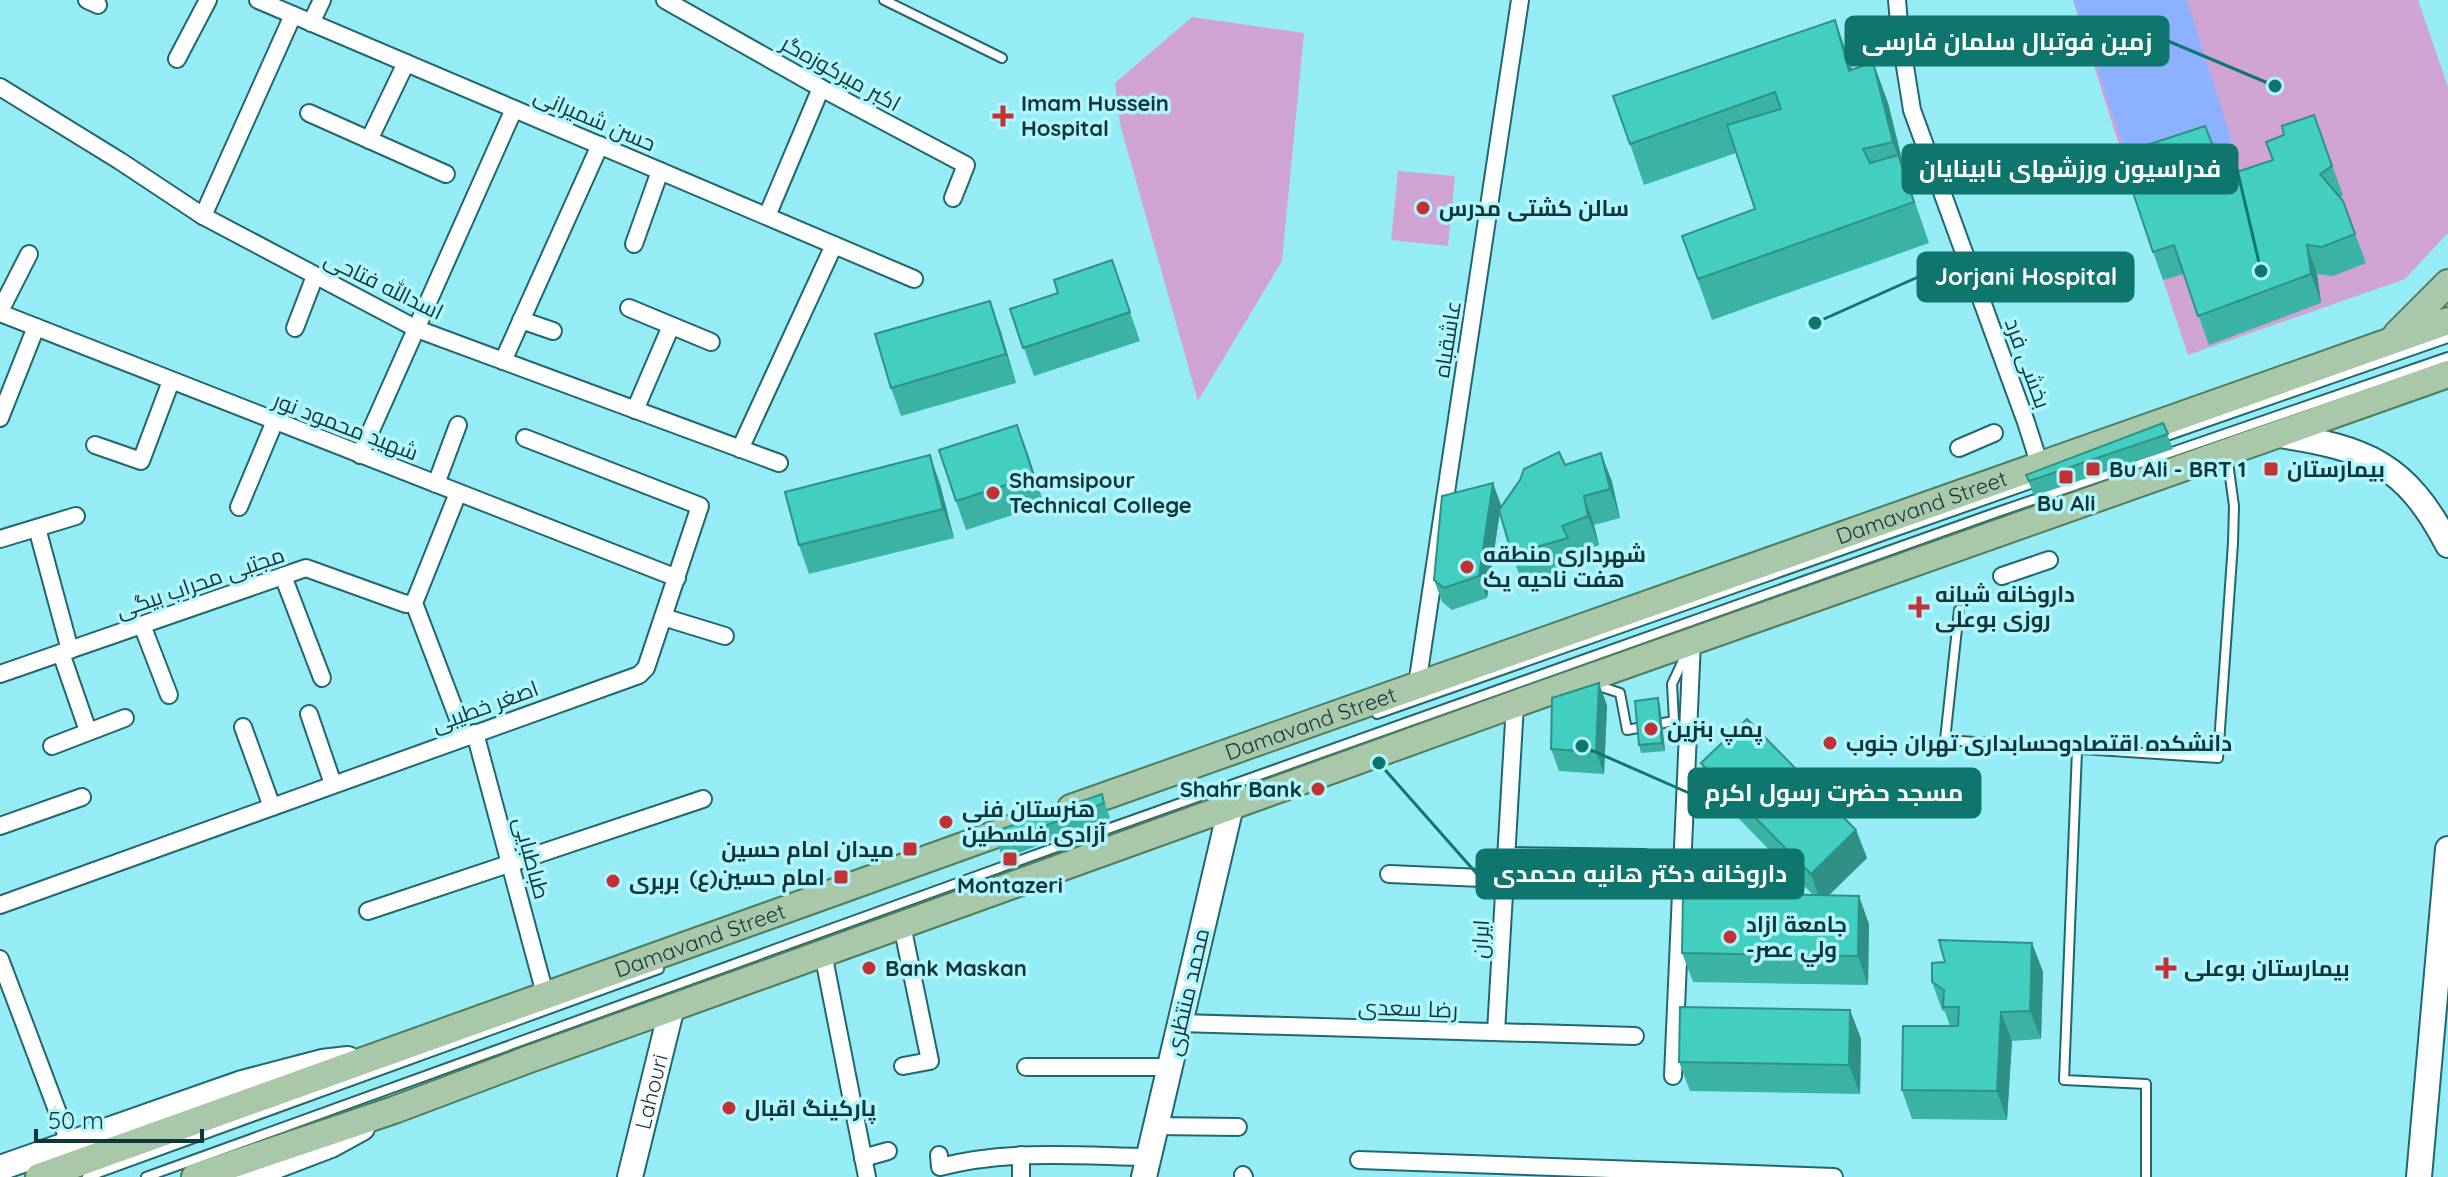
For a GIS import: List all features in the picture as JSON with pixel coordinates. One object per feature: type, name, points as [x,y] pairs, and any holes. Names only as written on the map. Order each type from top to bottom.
[{"type":"main road","points":[[2392,340],[2448,283]]},
{"type":"main road","name":"Damavand Street","points":[[39,1177],[1417,685],[2044,472],[2448,321]]},
{"type":"main road","points":[[195,1177],[394,1110],[1515,704],[2448,374]]},
{"type":"main road","points":[[2279,435],[2325,442],[2377,461],[2423,501],[2448,545]]},
{"type":"main road","name":"محمد منتظری","points":[[1146,1167],[1231,806]]},
{"type":"main road","points":[[2419,1177],[2448,849]]},
{"type":"main road","name":"Lahouri","points":[[630,1177],[672,1007]]},
{"type":"main road","points":[[0,1168],[242,1083],[322,1062],[374,1056]]},
{"type":"main road","points":[[247,1177],[331,1145],[394,1110]]},
{"type":"street","points":[[177,59],[208,0]]},
{"type":"street","name":"حسن شمیرانی","points":[[258,0],[914,279]]},
{"type":"street","points":[[311,23],[322,0]]},
{"type":"street","name":"اکبر میرکوزه‌گر","points":[[665,0],[966,165],[953,198]]},
{"type":"street","name":"عاشقباه","points":[[1417,685],[1520,0]]},
{"type":"street","name":"بخشی فرد","points":[[1897,0],[1912,110],[2044,472]]},
{"type":"street","points":[[203,216],[293,15]]},
{"type":"street","points":[[369,140],[406,63]]},
{"type":"street","name":"اسدالله فتاحی","points":[[0,87],[203,216],[417,329],[779,463]]},
{"type":"street","points":[[767,216],[821,88]]},
{"type":"street","points":[[360,455],[514,109]]},
{"type":"street","points":[[309,113],[446,174]]},
{"type":"street","points":[[503,361],[600,145]]},
{"type":"street","points":[[634,244],[660,171]]},
{"type":"street","points":[[740,449],[834,245]]},
{"type":"street","points":[[0,312],[29,254]]},
{"type":"street","points":[[295,328],[315,276]]},
{"type":"street","points":[[629,308],[711,342]]},
{"type":"street","name":"شهید محمود نور","points":[[0,312],[677,578]]},
{"type":"street","points":[[521,320],[553,331]]},
{"type":"street","points":[[635,410],[671,326]]},
{"type":"street","points":[[0,418],[36,327]]},
{"type":"street","points":[[95,445],[141,461],[171,381]]},
{"type":"street","points":[[239,507],[275,421]]},
{"type":"street","points":[[436,484],[458,425]]},
{"type":"street","points":[[1959,448],[1994,433]]},
{"type":"street","name":"اصغر خطیبی","points":[[0,905],[639,675],[646,668],[700,506],[525,438]]},
{"type":"street","points":[[414,603],[458,493]]},
{"type":"street","points":[[0,539],[76,516]]},
{"type":"street","points":[[37,528],[88,731]]},
{"type":"street","points":[[2002,576],[2049,560]]},
{"type":"street","name":"مجتبی محراب بیگی","points":[[1,669],[66,651],[306,568],[406,604],[414,603]]},
{"type":"street","points":[[283,576],[322,678]]},
{"type":"street","name":"طباطبایی","points":[[414,603],[470,735],[510,862],[545,994]]},
{"type":"street","points":[[663,617],[725,636]]},
{"type":"street","points":[[142,625],[169,695]]},
{"type":"street","points":[[1673,1076],[1692,641]]},
{"type":"street","name":"ایران","points":[[1496,1032],[1515,704]]},
{"type":"street","points":[[309,714],[333,784]]},
{"type":"street","points":[[52,746],[125,718]]},
{"type":"street","points":[[243,727],[272,807]]},
{"type":"street","points":[[0,826],[82,797]]},
{"type":"street","points":[[368,911],[703,799]]},
{"type":"street","points":[[1506,856],[1644,858]]},
{"type":"street","points":[[1389,874],[1505,879]]},
{"type":"street","points":[[902,925],[930,1061],[903,1066]]},
{"type":"street","points":[[823,953],[867,1177]]},
{"type":"street","points":[[0,959],[69,1142]]},
{"type":"street","name":"رضا سعدی","points":[[1180,1023],[1635,1036]]},
{"type":"street","points":[[1026,1067],[1170,1067]]},
{"type":"street","points":[[1156,1126],[1238,1127]]},
{"type":"street","points":[[863,1158],[888,1151]]},
{"type":"street","points":[[939,1155],[940,1167],[966,1166],[1021,1155],[1146,1167]]},
{"type":"street","points":[[1021,1155],[1021,1177]]},
{"type":"street","points":[[1359,1160],[1532,1172],[1834,1177]]},
{"type":"lane","points":[[884,0],[1002,58]]},
{"type":"lane","points":[[2152,441],[2448,338]]},
{"type":"lane","points":[[146,1177],[1903,545],[2448,357]]},
{"type":"lane","points":[[1959,610],[1945,740],[2218,758],[2234,506],[2226,454]]},
{"type":"lane","points":[[1373,715],[2044,472]]},
{"type":"lane","points":[[1581,681],[1620,693],[1627,730],[1674,721],[1672,684],[1692,641]]},
{"type":"lane","points":[[2077,750],[2064,1080],[2146,1084],[2146,1177]]},
{"type":"lane","points":[[87,1177],[668,965]]},
{"type":"shaded area","points":[[2073,0],[2418,0],[2448,87],[2448,233],[2405,279],[2188,355]]},
{"type":"shaded area","points":[[1192,17],[1304,33],[1282,261],[1198,401],[1120,124],[1115,83]]},
{"type":"shaded area","name":"سالن کشتی مدرس","points":[[1398,171],[1455,176],[1448,246],[1391,240]]},
{"type":"water","points":[[2074,0],[2187,0],[2234,148],[2135,181]]},
{"type":"building","points":[[1835,20],[1849,71],[1873,62],[1893,142],[1863,149],[1870,163],[1898,155],[1914,202],[1698,279],[1682,236],[1755,209],[1727,125],[1781,109],[1775,92],[1630,144],[1613,96]]},
{"type":"building","points":[[2314,115],[2332,166],[2320,174],[2343,201],[2355,234],[2322,247],[2307,245],[2311,274],[2198,316],[2174,245],[2153,252],[2120,154],[2205,126],[2225,176],[2273,160],[2266,142],[2284,135],[2282,126]]},
{"type":"building","points":[[1112,260],[1130,312],[1023,348],[1010,309],[1058,293],[1054,280]]},
{"type":"building","points":[[990,301],[1006,354],[891,388],[875,334]]},
{"type":"building","points":[[2163,423],[2168,434],[2029,481],[2026,475]]},
{"type":"building","points":[[1017,425],[1034,476],[956,501],[939,450]]},
{"type":"building","points":[[1559,452],[1565,465],[1601,453],[1610,489],[1584,496],[1588,516],[1562,526],[1568,538],[1512,554],[1499,510],[1524,469]]},
{"type":"building","points":[[930,455],[943,509],[799,545],[785,492]]},
{"type":"building","points":[[1493,483],[1479,576],[1444,588],[1434,580],[1442,496]]},
{"type":"building","points":[[1599,683],[1596,752],[1551,749],[1552,698]]},
{"type":"building","name":"پمپ بنزین","points":[[1658,698],[1662,743],[1639,745],[1635,701]]},
{"type":"building","points":[[1747,719],[1856,830],[1811,874],[1701,763]]},
{"type":"building","points":[[1102,794],[1104,803],[998,844],[993,832]]},
{"type":"building","points":[[1683,892],[1859,896],[1858,956],[1682,953]]},
{"type":"building","points":[[1939,940],[2032,943],[2030,1011],[2001,1012],[1997,1091],[1902,1090],[1903,1026],[1958,1026],[1959,1007],[1943,1007],[1944,990],[1932,982],[1932,963],[1945,962]]},
{"type":"building","points":[[1680,1007],[1850,1010],[1849,1065],[1679,1062]]},
{"type":"place","name":"زمین فوتبال سلمان فارسی","points":[[2275,86]]},
{"type":"place","name":"Imam Hussein Hospital","points":[[1003,116]]},
{"type":"place","name":"سالن کشتی مدرس","points":[[1423,208]]},
{"type":"place","name":"فدراسیون ورزشهای نابینایان","points":[[2261,271]]},
{"type":"place","name":"Jorjani Hospital","points":[[1815,323]]},
{"type":"place","name":"Bu Ali - BRT 1","points":[[2093,469]]},
{"type":"place","name":"بیمارستان","points":[[2271,469]]},
{"type":"place","name":"Bu Ali","points":[[2066,477]]},
{"type":"place","name":"Shamsipour Technical College","points":[[993,493]]},
{"type":"place","name":"شهرداری منطقه هفت ناحیه یک","points":[[1467,567]]},
{"type":"place","name":"داروخانه شبانه روزی بوعلی","points":[[1919,607]]},
{"type":"place","name":"پمپ بنزین","points":[[1651,729]]},
{"type":"place","name":"دانشکده اقتصادوحسابداری تهران جنوب","points":[[1830,743]]},
{"type":"place","name":"مسجد حضرت رسول اکرم","points":[[1582,746]]},
{"type":"place","name":"داروخانه دکتر هانیه محمدی","points":[[1379,763]]},
{"type":"place","name":"Shahr Bank","points":[[1318,789]]},
{"type":"place","name":"هنرستان فنی آزادی فلسطین","points":[[946,822]]},
{"type":"place","name":"میدان امام حسین","points":[[910,849]]},
{"type":"place","name":"Montazeri","points":[[1010,859]]},
{"type":"place","name":"امام حسين(ع)","points":[[841,877]]},
{"type":"place","name":"بربری","points":[[613,881]]},
{"type":"place","name":"جامعة ازاد -ولي عصر","points":[[1730,937]]},
{"type":"place","name":"Bank Maskan","points":[[869,968]]},
{"type":"place","name":"بیمارستان بوعلی","points":[[2166,968]]},
{"type":"place","name":"پارکینگ اقبال","points":[[729,1108]]}]
